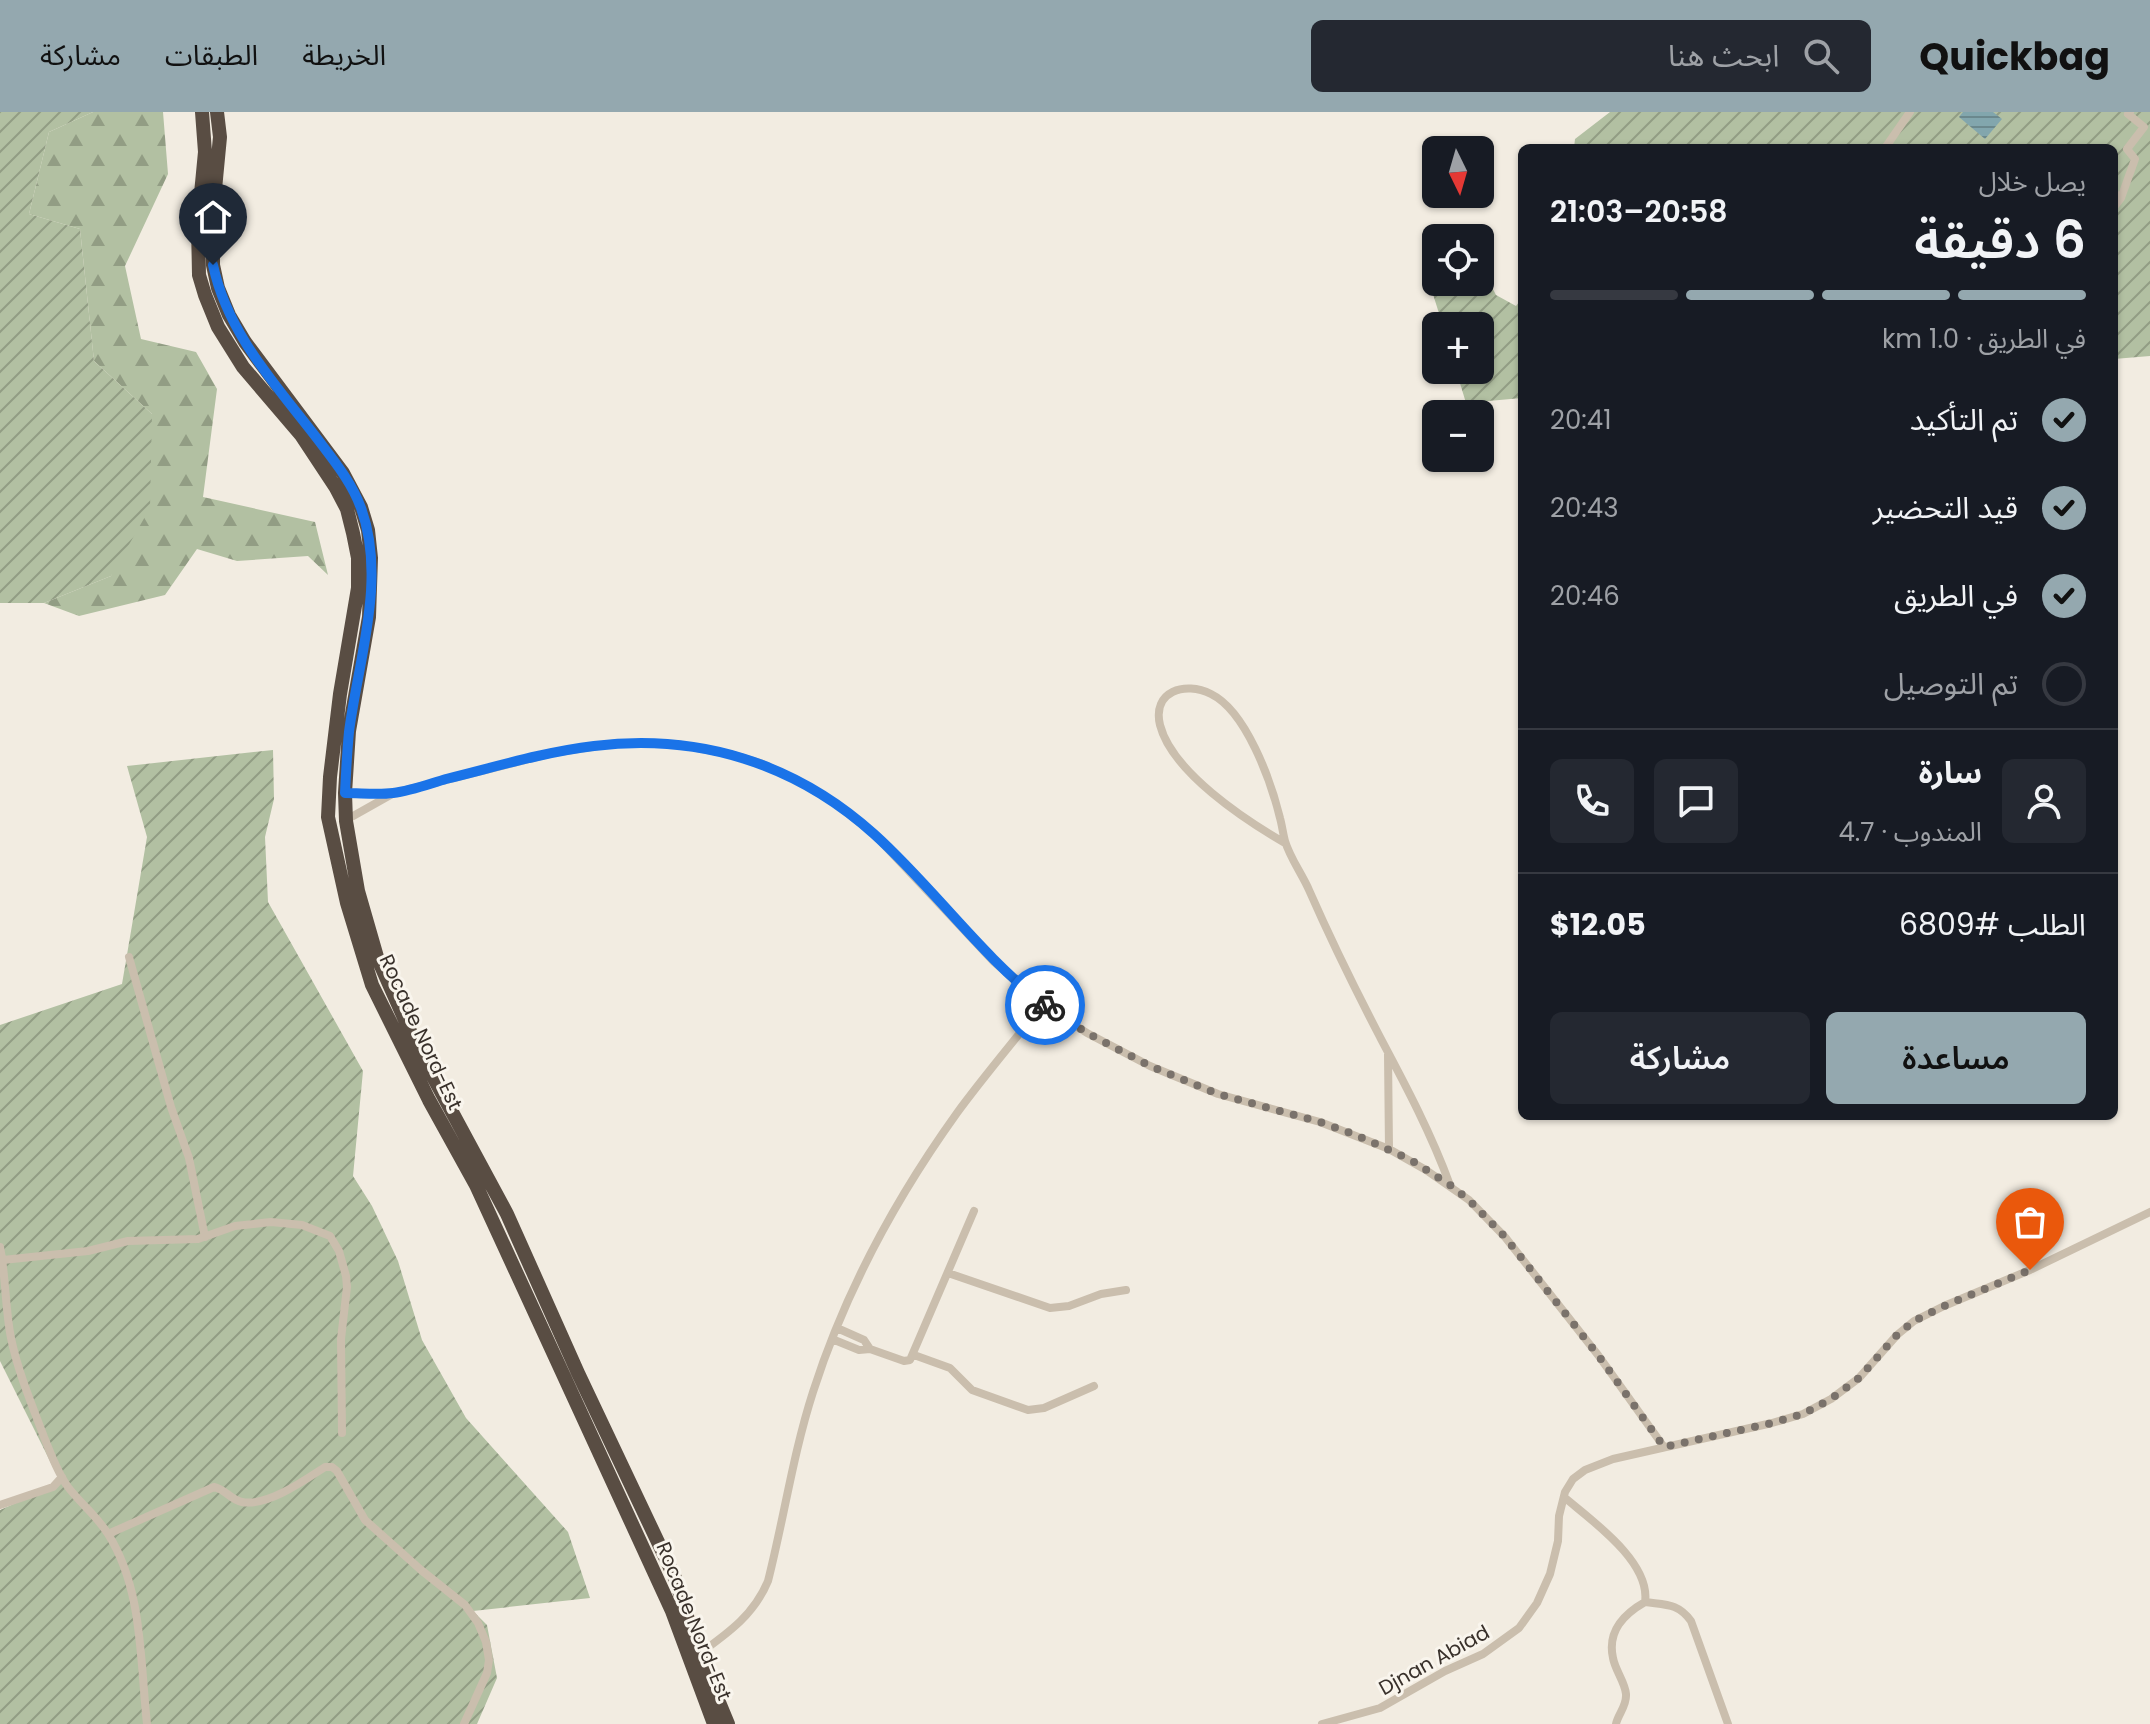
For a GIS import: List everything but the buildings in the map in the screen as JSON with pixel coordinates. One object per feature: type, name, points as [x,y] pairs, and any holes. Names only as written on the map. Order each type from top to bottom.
[{"type":"highway","name":"Rocade Nord-Est","points":[[202,112],[205,152],[198,225],[199,275],[205,295],[218,327],[243,367],[301,435],[336,488],[347,509],[358,558],[358,588],[338,708],[328,817],[347,903],[372,985],[429,1100],[476,1185],[672,1611],[714,1724]]},
{"type":"highway","name":"Rocade Nord-Est","points":[[217,112],[220,137],[213,210],[213,265],[218,288],[245,342],[343,473],[361,507],[368,530],[371,558],[369,617],[349,731],[345,793],[346,821],[358,891],[377,957],[417,1047],[507,1214],[675,1578],[699,1654],[728,1724]]},
{"type":"street","points":[[1888,144],[1910,112]]},
{"type":"street","points":[[2118,195],[2135,159],[2127,149],[2144,127],[2128,114],[2130,112]]},
{"type":"street","points":[[1285,843],[1258,828],[1182,765],[1171,751],[1158,718],[1164,697],[1180,690],[1200,690],[1223,701],[1248,735],[1280,816],[1285,843],[1420,1113],[1450,1185]]},
{"type":"street","points":[[345,793],[394,793],[553,753],[617,743],[676,744],[763,764],[815,790],[873,833],[994,962],[1043,1004],[1087,1033],[1150,1066],[1218,1094],[1320,1122],[1389,1149],[1450,1185],[1505,1237],[1598,1355],[1664,1447]]},
{"type":"street","points":[[346,821],[394,793]]},
{"type":"street","points":[[129,957],[167,1094],[189,1158],[205,1237]]},
{"type":"street","points":[[699,1654],[726,1635],[761,1598],[772,1566],[799,1437],[813,1389],[832,1339],[875,1246],[957,1113],[1043,1004]]},
{"type":"street","points":[[1388,1051],[1389,1149]]},
{"type":"street","points":[[832,1339],[859,1350],[870,1349],[904,1361],[910,1360],[974,1211]]},
{"type":"street","points":[[1645,1602],[1644,1588],[1633,1561],[1564,1497],[1568,1485],[1585,1470],[1613,1459],[1803,1414],[1831,1399],[1859,1378],[1897,1335],[1914,1321],[2150,1212]]},
{"type":"street","points":[[3,1260],[88,1251],[128,1241],[187,1240],[235,1226],[290,1222],[330,1236],[334,1240],[347,1287],[341,1339],[342,1433]]},
{"type":"street","points":[[0,1247],[14,1350],[30,1400],[62,1477],[108,1534],[130,1586],[135,1606],[147,1724]]},
{"type":"street","points":[[948,1273],[1050,1308],[1069,1306],[1101,1294],[1126,1290]]},
{"type":"street","points":[[837,1328],[862,1338],[870,1349]]},
{"type":"street","points":[[914,1355],[950,1368],[972,1390],[1028,1410],[1044,1408],[1094,1386]]},
{"type":"street","points":[[108,1534],[214,1487],[235,1500],[253,1503],[270,1498],[325,1467],[332,1467],[365,1520],[465,1605],[478,1623],[489,1660],[487,1673],[464,1724]]},
{"type":"street","points":[[0,1505],[53,1487],[62,1477]]},
{"type":"street","name":"Djnan Abiad","points":[[1322,1724],[1380,1708],[1445,1671],[1483,1654],[1519,1628],[1537,1603],[1550,1574],[1564,1497]]},
{"type":"street","points":[[1616,1724],[1626,1694],[1613,1660],[1614,1633],[1616,1626],[1631,1610],[1645,1602],[1674,1606],[1691,1621],[1728,1724]]},
{"type":"green space","points":[[0,112],[93,112],[49,132],[29,214],[80,229],[94,361],[152,414],[150,508],[111,576],[44,603],[0,603]]},
{"type":"green space","points":[[93,112],[163,112],[168,174],[125,266],[141,339],[196,352],[217,389],[203,497],[315,522],[328,575],[308,556],[237,561],[197,549],[165,595],[79,616],[44,603],[111,576],[152,414],[94,361],[80,229],[29,214],[49,132]]},
{"type":"green space","points":[[1610,112],[2150,112],[2150,356],[2118,359],[2118,144],[1574,144],[1575,139]]},
{"type":"green space","points":[[1494,291],[1516,306],[1518,303],[1518,398],[1465,400],[1460,384],[1494,384],[1494,312],[1439,312],[1434,296],[1494,296]]},
{"type":"green space","points":[[273,750],[274,799],[265,837],[268,902],[363,1071],[353,1176],[372,1206],[398,1261],[422,1340],[466,1418],[568,1532],[590,1598],[473,1611],[487,1625],[497,1678],[477,1724],[0,1724],[0,1510],[61,1483],[0,1361],[0,1025],[122,984],[147,837],[127,766]]},
{"type":"water","points":[[1963,112],[1993,112],[2002,119],[1985,139],[1959,117]]},
{"type":"way so far","points":[[1045,1005],[1087,1033],[1150,1066],[1218,1094],[1356,1135],[1411,1160],[1450,1185],[1505,1237],[1598,1355],[1664,1447],[1803,1414],[1831,1399],[1859,1378],[1897,1335],[1914,1321],[2030,1270]]},
{"type":"route","points":[[213,265],[229,315],[245,342],[343,473],[361,507],[368,530],[371,558],[369,617],[349,731],[345,793],[394,793],[553,753],[617,743],[676,744],[734,755],[763,764],[815,790],[873,833],[994,962],[1045,1005]]}]
